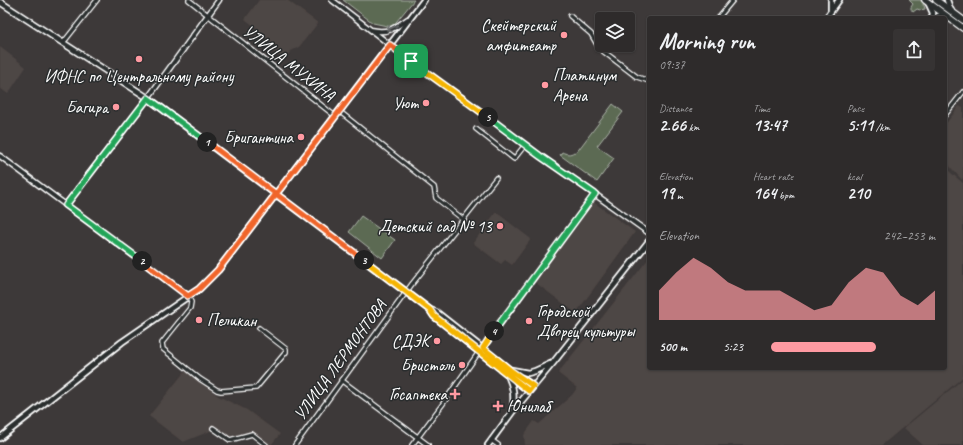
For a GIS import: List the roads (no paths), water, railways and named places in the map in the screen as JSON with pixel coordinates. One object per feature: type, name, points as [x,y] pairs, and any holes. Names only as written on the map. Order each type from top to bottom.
[{"type":"main road","points":[[0,438],[122,342],[199,289],[218,270],[424,0]]},
{"type":"main road","points":[[830,13],[831,0]]},
{"type":"main road","points":[[828,16],[839,0]]},
{"type":"main road","points":[[936,0],[963,28]]},
{"type":"main road","points":[[947,0],[949,14]]},
{"type":"main road","points":[[926,1],[963,20]]},
{"type":"main road","points":[[926,1],[933,16]]},
{"type":"main road","points":[[0,2],[148,98],[430,310],[434,316],[509,372],[529,391]]},
{"type":"main road","points":[[938,16],[949,14]]},
{"type":"main road","points":[[488,445],[513,411],[553,363],[647,244]]},
{"type":"main road","points":[[509,372],[528,373],[553,363]]},
{"type":"main road","points":[[509,372],[533,386]]},
{"type":"main road","points":[[509,372],[513,386],[513,411]]},
{"type":"street","points":[[63,43],[97,0]]},
{"type":"street","name":"УЛИЦА МУХИНА","points":[[189,0],[336,116]]},
{"type":"street","points":[[66,205],[148,98],[219,0]]},
{"type":"street","points":[[332,0],[524,145],[647,232]]},
{"type":"street","points":[[720,16],[733,0]]},
{"type":"street","points":[[369,29],[380,32],[389,30],[412,16]]},
{"type":"street","points":[[570,16],[591,34],[599,48],[637,77],[647,80]]},
{"type":"street","points":[[947,112],[963,92]]},
{"type":"street","name":"УЛИЦА МУХИНА","points":[[340,111],[434,187],[436,198],[464,220]]},
{"type":"street","points":[[476,129],[514,159],[524,145]]},
{"type":"street","points":[[0,156],[188,296],[191,302],[190,308],[162,343],[162,349],[200,379],[221,391],[255,388],[286,351],[286,349],[259,328]]},
{"type":"street","name":"УЛИЦА ЛЕРМОНТОВА","points":[[295,445],[406,292],[496,178]]},
{"type":"street","points":[[412,445],[595,194]]},
{"type":"street","points":[[341,380],[428,445]]},
{"type":"street","points":[[213,428],[230,440],[252,434],[266,445]]},
{"type":"street","points":[[491,440],[498,445]]},
{"type":"place","name":"Скейтерский амфитеатр","points":[[564,35]]},
{"type":"place","name":"ИФНС по Центральному району","points":[[139,59]]},
{"type":"place","name":"Платинум Арена","points":[[545,85]]},
{"type":"place","name":"Уют","points":[[426,103]]},
{"type":"place","name":"Багира","points":[[116,107]]},
{"type":"place","name":"Бригантина","points":[[301,137]]},
{"type":"place","name":"Детский сад № 13","points":[[500,226]]},
{"type":"place","name":"Пеликан","points":[[199,320]]},
{"type":"place","name":"Городской Дворец культуры","points":[[529,321]]},
{"type":"place","name":"СДЭК","points":[[437,341]]},
{"type":"place","name":"Бристоль","points":[[462,365]]},
{"type":"place","name":"Госаптека","points":[[455,394]]},
{"type":"place","name":"Юнилаб","points":[[498,406]]}]
